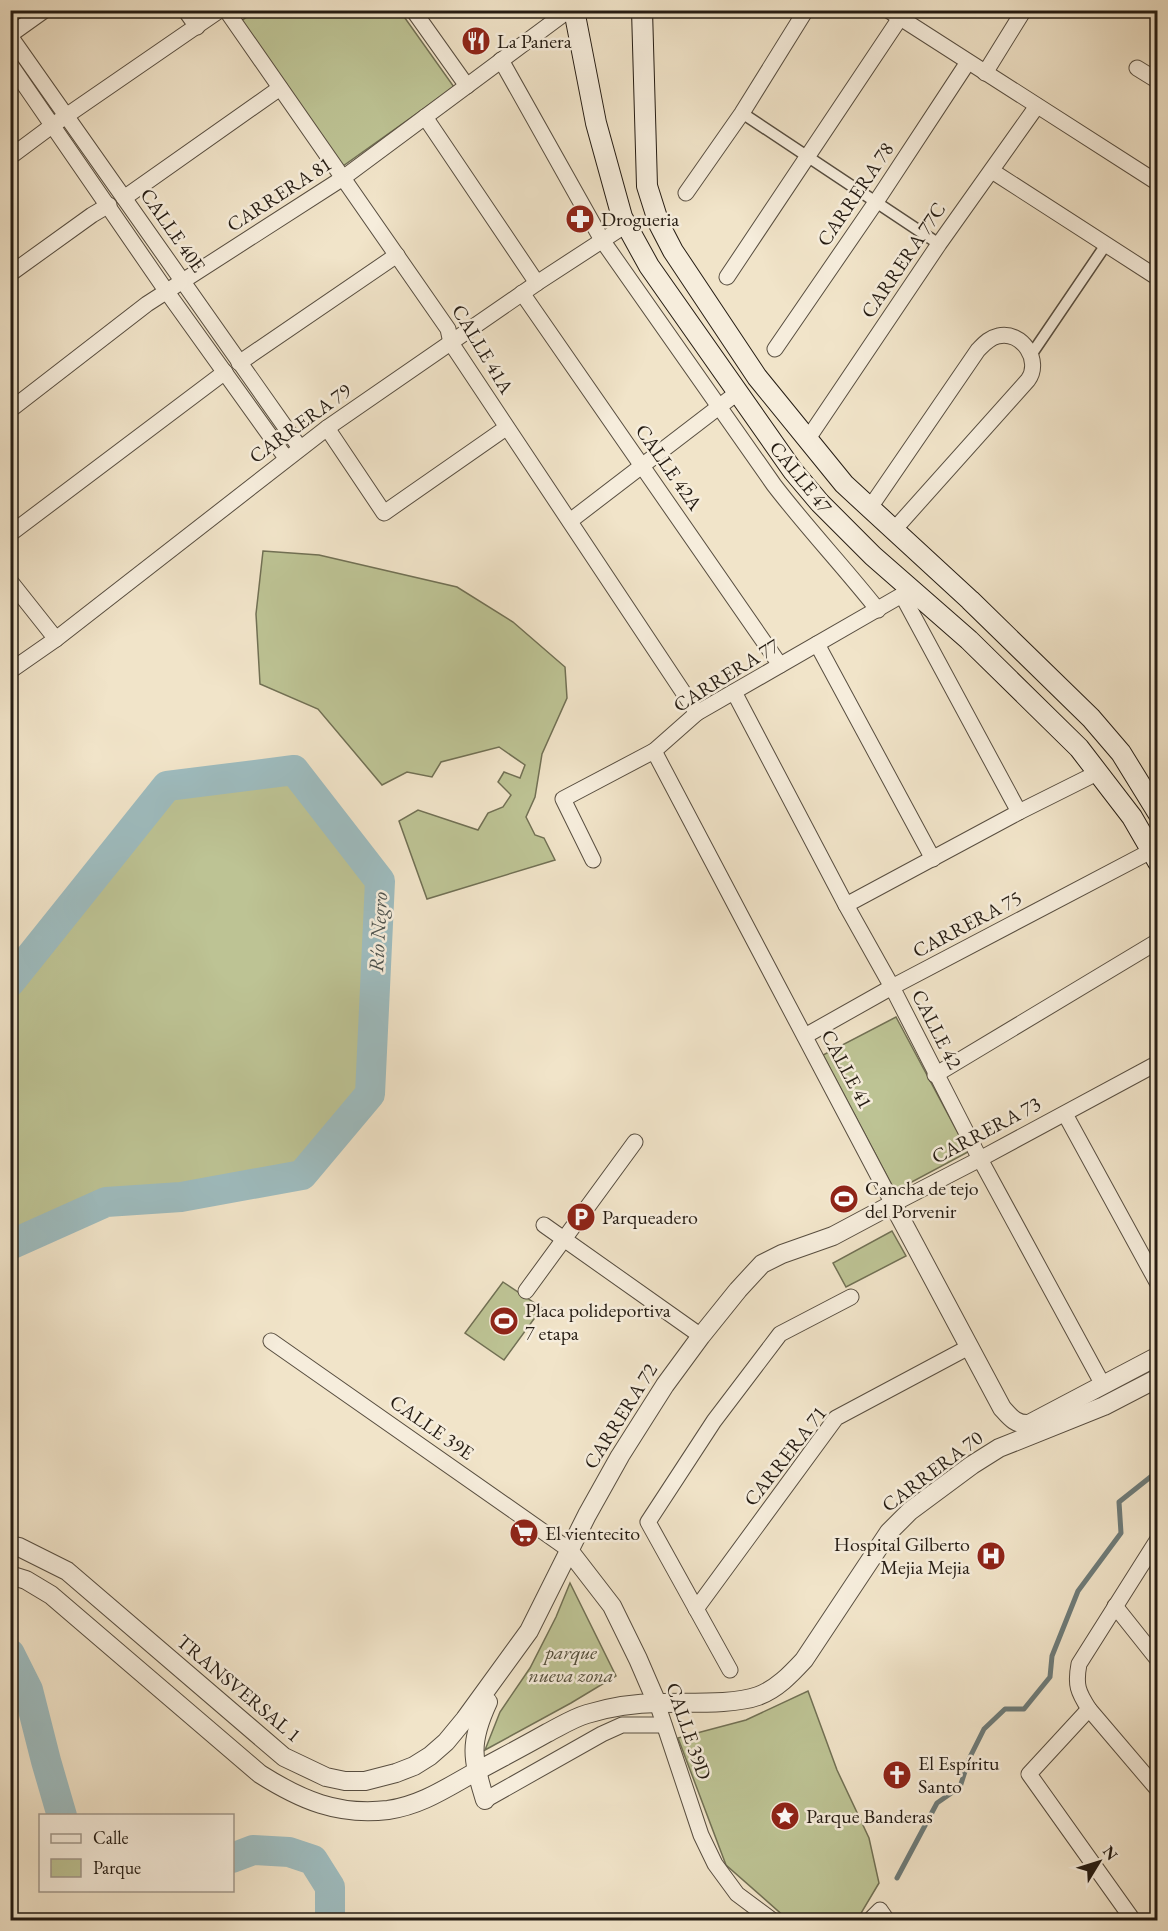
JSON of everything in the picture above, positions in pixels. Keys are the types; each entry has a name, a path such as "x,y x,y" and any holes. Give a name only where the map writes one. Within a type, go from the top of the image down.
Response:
{"main road":[{"name":"CALLE 47","path":"574,10 596,123 622,217 649,266 793,471 820,503 906,591 1010,680 1079,748 1132,817 1154,856"},
{"name":"CALLE 47","path":"642,10 646,172 659,224 673,251 757,377 844,483 869,509 970,600 1091,718 1121,753 1158,813"}],"street":[{"path":"10,35 45,10"},
{"path":"185,10 196,27"},
{"path":"10,157 220,10"},
{"name":"CALLE 41A","path":"226,10 448,329 451,344 697,713"},
{"path":"413,10 466,86"},
{"name":"CARRERA 81","path":"10,410 147,304 343,178 569,10"},
{"path":"686,193 742,113 806,10"},
{"path":"985,73 1024,10"},
{"path":"727,277 808,156 894,14 1158,183"},
{"name":"CALLE 40E","path":"10,35 300,448"},
{"name":"CALLE 47","path":"501,60 602,240 774,485 800,519 842,563 878,610"},
{"name":"CARRERA 78","path":"775,349 968,62"},
{"name":"CALLE 40E","path":"10,64 167,292 286,458"},
{"path":"1137,68 1158,81"},
{"path":"124,198 280,88"},
{"name":"CARRERA 77C","path":"807,440 939,244 1036,106"},
{"path":"742,113 939,244"},
{"path":"425,117 537,283"},
{"path":"992,171 1105,246 1158,278"},
{"path":"10,274 92,215 109,206"},
{"name":"CARRERA 79","path":"10,671 56,639 327,428 522,293 626,225"},
{"path":"1031,354 1105,246"},
{"path":"239,363 397,255"},
{"name":"CALLE 42A","path":"522,293 780,665"},
{"path":"869,509 986,341 1001,335 1020,341 1031,354 1034,372 1021,391 893,531"},
{"path":"10,534 225,372"},
{"path":"570,521 737,393"},
{"path":"327,428 384,513 506,428"},
{"path":"10,582 56,639"},
{"path":"906,591 1019,812"},
{"name":"CARRERA 77","path":"593,860 563,799 654,751 697,713 878,610 906,591"},
{"path":"817,644 933,859"},
{"name":"CALLE 42","path":"734,692 846,905 892,987 980,1160 1103,1385"},
{"name":"CALLE 41","path":"654,751 1002,1408"},
{"path":"846,905 1019,812 1099,772"},
{"name":"CARRERA 75","path":"805,1036 892,987 1154,856"},
{"path":"935,1074 1158,941"},
{"name":"CARRERA 73","path":"801,1249 833,1236 1065,1114 1156,1069"},
{"path":"1065,1114 1158,1284"},
{"path":"526,1291 635,1142"},
{"path":"864,1220 894,1224 908,1233"},
{"path":"544,1225 701,1336"},
{"name":"CARRERA 72","path":"568,1549 620,1456 665,1386 701,1336 762,1264 782,1254 801,1249"},
{"path":"730,1670 648,1522 714,1421 780,1334 851,1297"},
{"name":"CALLE 39E","path":"271,1341 568,1549"},
{"name":"CARRERA 71","path":"696,1610 836,1418 969,1347"},
{"path":"1002,1408 1015,1422 1029,1424 1158,1356"},
{"name":"CARRERA 70","path":"657,1703 747,1699 759,1696 780,1683 804,1660 889,1532 928,1498 999,1448 1104,1406 1158,1378"},
{"path":"999,1448 1002,1408"},
{"path":"1158,1539 1078,1664 1076,1680 1080,1695 1089,1709 1158,1790"},
{"name":"TRANSVERSAL 1","path":"10,1545 19,1547 67,1571 284,1757 326,1778 345,1781 365,1781 396,1773 430,1756 446,1742 529,1631 568,1549"},
{"name":"CALLE 39D","path":"568,1549 612,1606 638,1659 657,1703 701,1835 716,1864 737,1894 772,1920"},
{"path":"10,1575 26,1580 51,1595 260,1774 284,1790 309,1802 343,1810 387,1810 423,1800 585,1714 613,1707 657,1703"},
{"path":"1115,1606 1158,1660"},
{"path":"507,1663 477,1725 474,1759 485,1800 622,1725 664,1725"},
{"path":"1089,1709 1029,1774 1133,1920"}],"green space":[{"path":"256,11 400,11 454,87 343,166 241,21"},
{"path":"263,551 319,555 457,587 513,622 565,667 567,698 542,754 535,797 526,817 535,835 544,838 555,860 427,899 399,821 418,810 478,830 488,813 503,807 511,795 498,782 504,772 520,778 525,765 499,747 441,762 432,777 407,772 382,785 318,709 260,684 256,614"},
{"path":"294,770 380,881 370,1094 302,1175 181,1197 106,1202 11,1245 11,982 167,786"},
{"path":"896,1017 968,1152 895,1191 823,1055"},
{"path":"892,1231 906,1256 846,1287 833,1263"},
{"name":"Placa polideportiva 7 etapa","path":"503,1282 542,1308 504,1360 465,1333"},
{"name":"parque nueva zona","path":"570,1583 616,1676 485,1750 500,1712 530,1668 556,1617"},
{"name":"Parque Banderas","path":"808,1691 837,1770 869,1838 879,1883 860,1915 847,1920 792,1920 786,1918 726,1865 678,1738 746,1720"}],"waterway":[{"name":"Río Negro","path":"10,982 167,786 294,770 380,881 370,1094 302,1175 181,1197 106,1202 10,1245"},
{"path":"897,1878 937,1803 960,1787 969,1759 984,1729 1005,1709 1024,1709 1050,1677 1052,1656 1078,1591 1121,1533 1119,1502 1158,1471"},
{"name":"Río Negro","path":"10,1654 28,1690 61,1814"},
{"name":"Río Negro","path":"234,1857 253,1850 289,1852 313,1860 330,1887 330,1917 328,1920"}],"place":[{"name":"La Panera","path":"476,41"},
{"name":"Drogueria","path":"580,219"},
{"name":"Cancha de tejo del Porvenir","path":"844,1199"},
{"name":"Parqueadero","path":"581,1217"},
{"name":"Placa polideportiva 7 etapa","path":"504,1321"},
{"name":"El vientecito","path":"524,1533"},
{"name":"Hospital Gilberto Mejia Mejia","path":"991,1556"},
{"name":"El Espíritu Santo","path":"897,1775"},
{"name":"Parque Banderas","path":"785,1816"}]}
